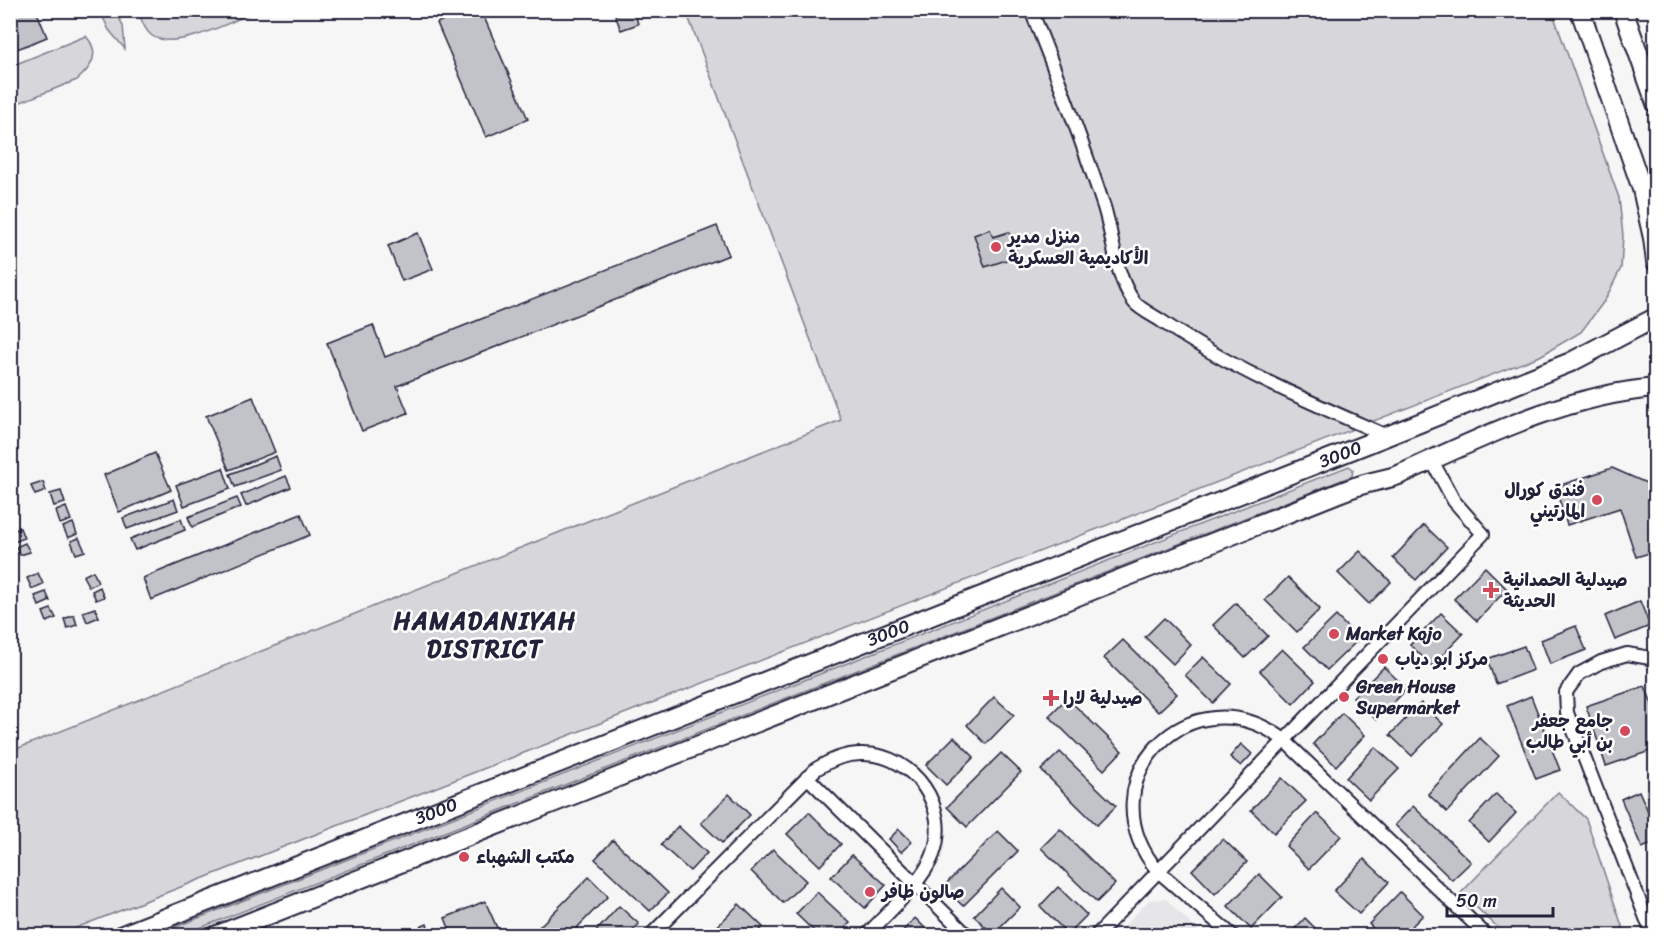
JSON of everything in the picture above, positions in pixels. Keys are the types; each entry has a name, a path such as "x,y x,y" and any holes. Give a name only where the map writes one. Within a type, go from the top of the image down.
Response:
{"street":[{"path":"1031,10 1104,209 1116,262 1135,303 1182,335 1219,356 1305,399 1387,436"},
{"path":"1580,10 1642,189 1656,262"},
{"path":"1623,10 1656,103"},
{"name":"3000","path":"120,936 1571,362 1655,317"},
{"name":"3000","path":"215,936 1359,485 1398,475 1489,433 1615,392 1656,388"},
{"path":"1096,936 1483,534 1454,501 1431,459"},
{"path":"1653,936 1568,713 1566,692 1579,674 1601,662 1627,654 1656,659"},
{"path":"1233,936 1149,861 1137,836 1132,808 1136,781 1157,745 1180,728 1206,718 1248,720 1261,725 1284,740 1487,936"},
{"path":"650,936 816,768 838,757 862,753 891,759 916,776 930,796 938,830 929,865 866,936"},
{"path":"807,777 968,936"}],"shaded area":[{"path":"138,10 257,11 189,38 161,40 151,35"},
{"path":"100,11 116,11 123,26 125,49 109,30"},
{"path":"686,11 1552,11 1619,198 1623,236 1621,268 1605,300 1581,332 1540,356 58,935 11,936 11,751 841,420"},
{"path":"86,36 93,48 93,60 77,80 11,106 11,66"},
{"path":"1349,466 1353,469 1352,476 182,935 155,935"},
{"path":"1558,792 1586,819 1625,935 1506,935 1461,893"},
{"path":"1166,899 1202,935 1116,935 1149,900"}],"building":[{"path":"10,10 36,10 47,37 10,52"},
{"path":"465,10 481,10 528,119 486,137 437,23"},
{"path":"634,10 638,24 621,30 615,15"},
{"path":"717,226 729,255 397,386 408,413 362,431 327,343 373,325 385,357"},
{"name":"منزل مدير الأكاديمية العسكرية","path":"990,229 993,237 1009,232 1018,256 985,267 974,235"},
{"path":"418,233 433,269 402,281 388,246"},
{"path":"253,397 275,452 229,470 206,416"},
{"path":"155,453 171,490 119,512 104,475"},
{"path":"276,456 281,470 235,487 230,474"},
{"path":"223,468 230,489 184,506 176,485"},
{"path":"1612,468 1651,485 1656,498 1656,551 1636,557 1620,508 1567,525 1555,487"},
{"path":"286,476 291,487 246,506 241,495"},
{"path":"43,482 46,491 35,495 31,486"},
{"path":"61,491 65,503 54,506 50,494"},
{"path":"237,498 241,507 192,527 188,517"},
{"path":"174,499 178,510 127,529 123,518"},
{"path":"66,507 71,520 60,524 56,511"},
{"path":"301,514 310,535 151,600 143,578"},
{"path":"181,519 185,530 135,550 130,539"},
{"path":"73,523 77,534 68,538 63,527"},
{"path":"1424,525 1447,547 1416,580 1393,558"},
{"path":"20,528 24,538 14,542 10,532"},
{"path":"79,538 85,551 76,554 71,541"},
{"path":"25,543 30,552 20,555 16,547"},
{"path":"1360,551 1391,582 1369,604 1338,573"},
{"path":"1485,567 1507,589 1477,621 1454,599"},
{"path":"93,571 98,582 89,587 83,576"},
{"path":"38,573 43,584 32,589 27,578"},
{"path":"1288,577 1320,609 1297,632 1265,600"},
{"path":"100,587 104,597 96,600 92,591"},
{"path":"46,592 50,601 39,606 35,596"},
{"path":"1640,601 1650,626 1615,640 1605,616"},
{"path":"1236,603 1268,636 1245,658 1213,625"},
{"path":"95,608 99,617 87,622 83,612"},
{"path":"51,609 56,618 47,622 43,612"},
{"path":"1441,613 1463,634 1432,666 1410,645"},
{"path":"74,615 77,625 67,628 64,619"},
{"path":"1336,616 1359,639 1327,670 1304,647"},
{"path":"1164,618 1191,645 1173,664 1145,637"},
{"path":"1576,626 1586,650 1550,664 1541,640"},
{"path":"1123,640 1177,694 1158,712 1104,658"},
{"path":"1524,646 1533,670 1496,684 1487,659"},
{"path":"1282,649 1315,681 1293,704 1260,671"},
{"path":"1203,657 1231,684 1213,703 1185,675"},
{"path":"1384,667 1407,689 1376,720 1353,697"},
{"name":"جامع جعفر بن أبي طالب","path":"1645,686 1656,714 1656,749 1606,766 1586,706"},
{"path":"1531,696 1560,770 1536,779 1507,706"},
{"path":"994,697 1014,715 986,744 967,725"},
{"path":"1067,698 1122,751 1104,770 1049,716"},
{"path":"1421,703 1443,724 1412,756 1390,735"},
{"path":"1342,713 1365,735 1336,766 1313,744"},
{"path":"954,737 974,757 946,785 926,765"},
{"path":"1480,738 1499,756 1447,812 1428,794"},
{"path":"1241,744 1252,754 1241,766 1230,757"},
{"path":"1375,747 1399,769 1369,800 1346,778"},
{"path":"1060,752 1116,806 1097,825 1041,770"},
{"path":"1001,753 1021,772 967,827 947,807"},
{"path":"1282,778 1306,801 1274,833 1251,810"},
{"path":"1639,791 1656,829 1656,842 1642,848 1621,799"},
{"path":"729,794 750,815 722,843 701,823"},
{"path":"1496,794 1516,813 1489,842 1469,823"},
{"path":"1413,806 1471,862 1452,880 1395,825"},
{"path":"809,812 841,844 820,866 787,834"},
{"path":"1317,813 1341,836 1309,869 1286,846"},
{"path":"678,826 707,853 690,871 661,845"},
{"path":"899,829 912,842 901,852 889,839"},
{"path":"1060,829 1115,884 1097,902 1041,848"},
{"path":"998,831 1018,851 963,906 943,887"},
{"path":"1223,839 1247,862 1215,894 1192,870"},
{"path":"613,840 668,893 650,911 595,859"},
{"path":"773,849 806,881 783,903 751,871"},
{"path":"852,855 886,885 865,908 831,877"},
{"path":"1364,859 1389,882 1359,914 1334,891"},
{"path":"1259,874 1282,897 1251,929 1228,906"},
{"path":"589,877 608,896 569,936 536,936 533,933"},
{"path":"1058,887 1087,915 1068,934 1040,906"},
{"path":"1001,888 1020,907 993,934 974,916"},
{"path":"817,892 850,923 837,936 819,936 796,914"},
{"path":"1400,892 1423,915 1402,936 1381,936 1369,924"},
{"path":"485,901 498,930 485,936 452,936 445,918"},
{"path":"739,904 763,927 754,936 708,936"},
{"path":"619,906 639,924 628,936 592,936"},
{"path":"915,918 933,936 898,936"},
{"path":"1305,918 1323,936 1288,936"},
{"path":"427,924 431,936 399,936"}],"place":[{"name":"منزل مدير الأكاديمية العسكرية","path":"996,247"},
{"name":"فندق كورال المارتيني","path":"1597,500"},
{"name":"صيدلية الحمدانية الحديثة","path":"1491,590"},
{"name":"Market Kojo","path":"1334,634"},
{"name":"مركز ابو دياب","path":"1383,659"},
{"name":"Green House Supermarket","path":"1344,697"},
{"name":"صيدلية لارا","path":"1051,698"},
{"name":"جامع جعفر بن أبي طالب","path":"1625,731"},
{"name":"مكتب الشهباء","path":"464,857"},
{"name":"صالون ظافر","path":"870,892"}],"district":[{"name":"HAMADANIYAH DISTRICT","path":"485,635"}]}
